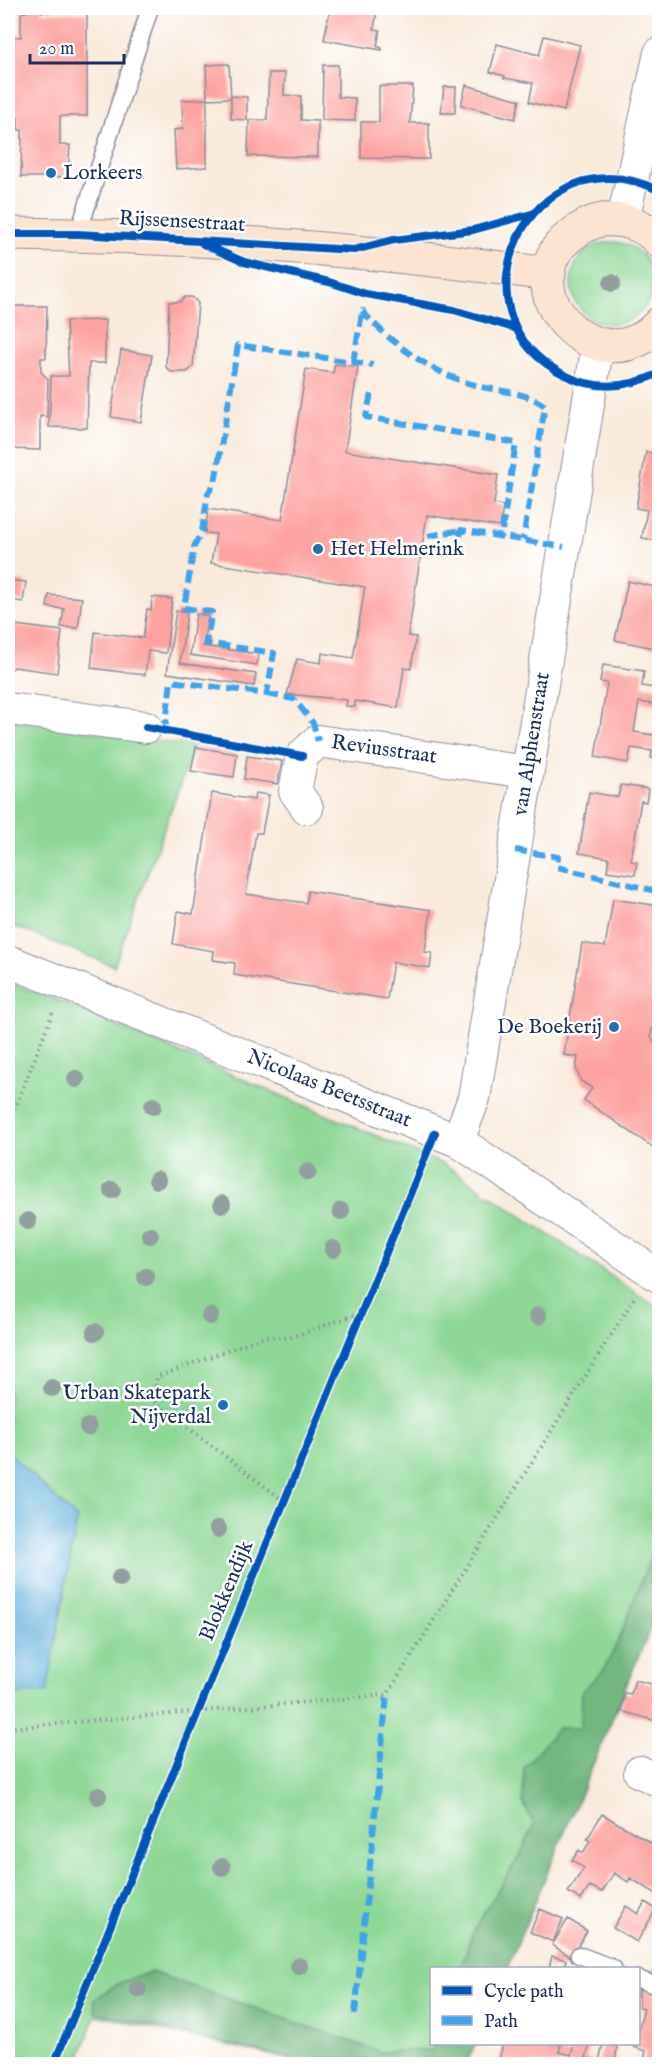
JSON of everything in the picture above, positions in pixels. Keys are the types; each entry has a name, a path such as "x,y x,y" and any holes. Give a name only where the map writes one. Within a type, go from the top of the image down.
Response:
{"main road":[{"path":"660,243 640,226 623,220 599,221 581,227 558,249 549,274 550,299 557,314 575,333 598,344 619,345 636,340 660,323"},
{"name":"Rijssensestraat","path":"8,234 78,234 354,250 549,274"}],"street":[{"path":"623,220 660,53"},
{"name":"van Alphenstraat","path":"458,1142 474,1098 598,344"},
{"path":"8,709 146,728"},
{"name":"Reviusstraat","path":"306,807 296,792 302,756 318,741 526,772"},
{"name":"Nicolaas Beetsstraat","path":"8,961 458,1142 655,1274"}],"lane":[{"name":"Rijssensestraat","path":"78,234 150,8"},
{"path":"579,1955 610,1967"},
{"path":"640,1979 660,1987"}],"path":[{"path":"8,1126 54,1011"},
{"path":"8,1728 387,1695 655,1274"},
{"path":"356,1324 365,1302"},
{"path":"284,1501 153,1401 157,1377 265,1336 289,1338 360,1313"},
{"path":"280,1511 289,1490"},
{"path":"192,1723 201,1701"}],"green space":[{"path":"612,242 628,245 641,254 650,267 653,283 650,299 641,312 628,321 612,324 596,321 583,312 574,299 571,283 574,267 583,254 596,245"},
{"path":"8,720 194,746 114,966 8,924"},
{"path":"8,982 445,1165 660,1309 659,1607 507,1967 430,1967 430,2045 475,2045 466,2064 308,2064 96,2015 77,2064 8,2064"},
{"path":"659,1534 659,1608 507,1967 461,1967 473,1931 520,1855 534,1825 523,1802 524,1768 558,1728 581,1728 582,1691 603,1671 618,1642"},
{"path":"151,1972 381,2052 431,2050 437,2045 475,2045 466,2064 311,2064 95,2012 94,2000 117,1984"}],"water":[{"path":"8,1452 77,1519 47,1692 8,1695"}],"building":[{"path":"26,8 41,8 41,12 87,13 87,116 60,116 60,145 70,145 68,177 21,177 22,130 18,130 18,118 8,118 8,36 21,37 21,13 26,12"},
{"path":"330,8 372,8 371,11 377,12 374,29 380,30 377,46 382,50 324,40"},
{"path":"544,36 580,45 564,111 529,102 533,83 504,78 505,76 490,72 497,44 539,55"},
{"path":"229,64 231,98 207,99 206,65"},
{"path":"323,65 338,65 338,97 355,98 355,121 322,120"},
{"path":"269,73 285,73 284,95 301,96 301,120 318,121 318,157 248,156 249,120 267,120"},
{"path":"466,85 520,100 515,119 461,105"},
{"path":"379,86 413,86 410,123 429,123 429,159 361,158 361,122 379,122"},
{"path":"444,87 456,87 455,113 441,113"},
{"path":"231,96 247,97 247,120 231,119"},
{"path":"207,99 207,167 176,169 174,130 183,129 182,100"},
{"path":"185,297 192,297 198,303 193,367 187,372 171,372 166,367 169,302 180,302"},
{"path":"8,306 47,306 46,358 41,358 41,372 48,379 47,417 40,416 40,450 8,449"},
{"path":"105,320 105,363 89,363 87,428 49,427 51,376 69,376 66,321"},
{"path":"121,350 152,355 141,422 111,417"},
{"name":"Het Helmerink","path":"335,364 358,367 345,451 498,475 494,504 503,506 500,527 427,515 408,636 416,637 411,669 404,668 398,708 355,701 355,707 346,706 347,700 287,694 297,659 321,663 322,653 353,658 365,587 211,563 216,534 205,533 208,509 282,520 306,369 333,373"},
{"path":"646,452 660,454 660,541 642,538 647,510 636,508"},
{"path":"8,580 26,582 23,602 8,600"},
{"path":"628,581 660,588 660,643 655,642 654,648 615,640"},
{"path":"49,595 82,598 78,628 61,627 64,609 47,607"},
{"path":"152,597 172,599 166,653 148,651 145,675 91,668 95,632 143,638 147,609 151,610"},
{"path":"176,611 187,613 180,663 256,674 254,686 167,673"},
{"path":"196,614 208,616 203,646 259,654 257,665 190,655"},
{"path":"8,624 62,631 57,673 14,667 8,673"},
{"path":"603,665 644,671 642,686 660,689 660,705 639,702 634,732 660,736 660,760 651,758 652,751 631,748 628,763 595,757 607,683 600,682"},
{"path":"196,747 237,754 234,777 191,771"},
{"path":"247,756 282,761 278,784 244,779"},
{"path":"621,785 648,789 646,802 641,801 631,861 637,862 635,875 607,871 609,858 579,853 589,792 618,797"},
{"path":"212,793 254,800 255,793 269,795 262,833 256,833 246,894 306,903 308,891 431,910 425,952 432,953 430,968 393,962 387,999 234,975 235,963 213,960 214,951 173,944 178,911 193,914"},
{"name":"De Boekerij","path":"613,899 660,906 660,1025 659,1029 652,1028 651,1036 660,1053 660,1152 584,1100 592,1088 581,1081 576,1069 578,1057 564,1055 582,943 605,947"},
{"path":"635,1680 660,1686 660,1722 621,1711 625,1693 631,1694"},
{"path":"602,1814 660,1848 660,1896 630,1878 628,1882 614,1873 602,1892 590,1886 581,1900 568,1892 584,1868 572,1860 579,1850 583,1853 590,1841 587,1839"},
{"path":"645,1902 656,1909 637,1942 613,1928 626,1906 638,1914"},
{"path":"540,1909 563,1919 553,1942 530,1932"},
{"path":"568,1919 587,1931 571,1957 552,1945"},
{"path":"552,1956 566,1960 564,1967 549,1967"},
{"path":"660,1956 660,1980 651,1977"},
{"path":"640,1985 660,1994 660,2064 643,2064 646,2051 633,2047 640,2045 640,2024 644,2008 640,2007"},
{"path":"503,2045 561,2045 559,2052 571,2055 574,2045 590,2045 586,2058 599,2062 603,2045 617,2047 615,2064 498,2064"}],"marked path":[{"path":"353,362 363,308"},
{"path":"362,311 399,346 443,373 475,385 529,397 545,406 523,540"},
{"path":"165,731 171,681 267,694 274,653 206,643 212,612 184,608 194,547 202,531 208,493 215,483 238,345 373,365"},
{"path":"371,394 366,417 516,443 501,537"},
{"path":"428,536 461,530"},
{"path":"460,536 461,530 564,547"},
{"path":"267,694 294,699 313,723 318,741"},
{"path":"515,850 558,857 557,867 660,892"},
{"path":"355,2014 387,1695"}],"cycle path":[{"path":"660,191 614,178 573,185 541,206 518,237 507,274 510,313 530,348 567,376 590,384 614,385 649,378 660,373"},
{"path":"8,234 78,234 354,250 394,240 473,230 531,214"},
{"path":"203,244 244,262 329,282 366,294 454,310 517,329"},
{"path":"146,727 302,756"},
{"name":"Blokkendijk","path":"54,2064 435,1133"}],"place":[{"name":"Lorkeers","path":"51,173"},
{"name":"Het Helmerink","path":"318,549"},
{"name":"De Boekerij","path":"614,1027"},
{"name":"Urban Skatepark Nijverdal","path":"223,1405"}]}
